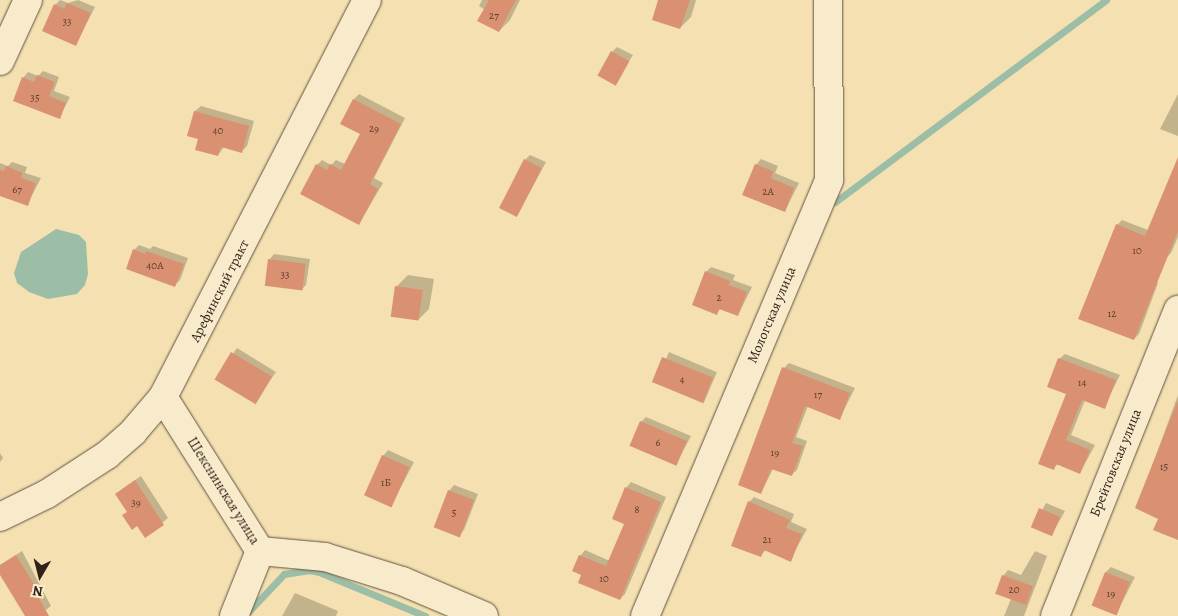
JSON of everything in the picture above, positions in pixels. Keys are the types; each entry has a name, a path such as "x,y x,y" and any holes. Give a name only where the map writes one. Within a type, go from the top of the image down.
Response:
{"street":[{"path":"0,61 28,0"},
{"name":"Арефинский тракт","path":"0,517 48,494 107,455 133,432 163,397 367,0"},
{"name":"Мологская улица","path":"645,616 829,180 831,162 828,0"},
{"name":"Брейтовская улица","path":"1055,616 1178,310"},
{"name":"Шекснинская улица","path":"163,397 260,551 234,616"},
{"path":"260,551 325,558 402,581 484,616"}],"shaded area":[{"path":"56,229 79,235 86,242 88,274 85,285 77,294 48,299 29,292 17,283 14,273 21,252"}],"building":[{"path":"489,0 516,0 499,32 477,21"},
{"path":"658,0 690,0 680,29 652,20"},
{"path":"67,3 91,13 76,46 42,31 54,4 64,9"},
{"path":"611,51 629,61 616,86 597,75"},
{"path":"37,75 55,82 49,96 66,103 60,119 13,101 22,77 34,82"},
{"path":"353,99 401,124 370,184 378,189 359,225 300,194 316,164 327,170 330,164 341,170 360,134 340,124"},
{"path":"194,111 249,126 242,153 221,147 218,156 195,150 198,139 187,136"},
{"path":"1178,157 1178,231 1134,340 1078,319 1116,224 1145,236"},
{"path":"524,159 542,168 517,217 499,208"},
{"path":"755,164 773,171 771,178 794,188 785,212 742,195"},
{"path":"6,166 23,173 21,178 36,183 28,206 0,196 0,170 4,171"},
{"path":"133,249 145,254 146,251 184,264 175,287 126,269"},
{"path":"268,259 306,264 302,290 265,286"},
{"path":"705,271 730,281 729,285 747,292 738,316 719,309 717,315 692,305"},
{"path":"395,286 423,290 418,321 391,317"},
{"path":"231,352 272,377 256,404 215,379"},
{"path":"662,357 713,378 703,403 652,382"},
{"path":"1058,358 1116,380 1105,409 1082,400 1066,440 1090,450 1080,474 1056,464 1054,470 1038,464 1066,394 1047,387"},
{"path":"782,367 850,393 840,420 805,406 792,443 803,446 792,476 771,469 761,494 738,485"},
{"path":"1178,400 1178,540 1153,530 1158,519 1135,508"},
{"path":"640,421 687,441 676,466 629,446"},
{"path":"382,455 409,467 392,507 364,495"},
{"path":"135,480 164,525 145,538 137,526 132,530 122,515 127,512 115,494"},
{"path":"625,487 661,502 620,600 578,583 581,575 572,571 579,555 606,566 624,524 612,519"},
{"path":"448,490 474,500 460,537 434,527"},
{"path":"748,501 790,520 786,528 802,534 791,562 764,550 761,557 731,546"},
{"path":"1039,508 1060,517 1052,536 1031,527"},
{"path":"16,555 40,594 37,595 49,616 25,616 0,575 0,565"},
{"path":"1105,572 1130,582 1117,615 1092,605"},
{"path":"1002,575 1033,586 1026,605 995,594"}],"waterway":[{"path":"835,202 1106,0"},
{"path":"249,611 284,574 308,570 319,572 425,616"}]}
